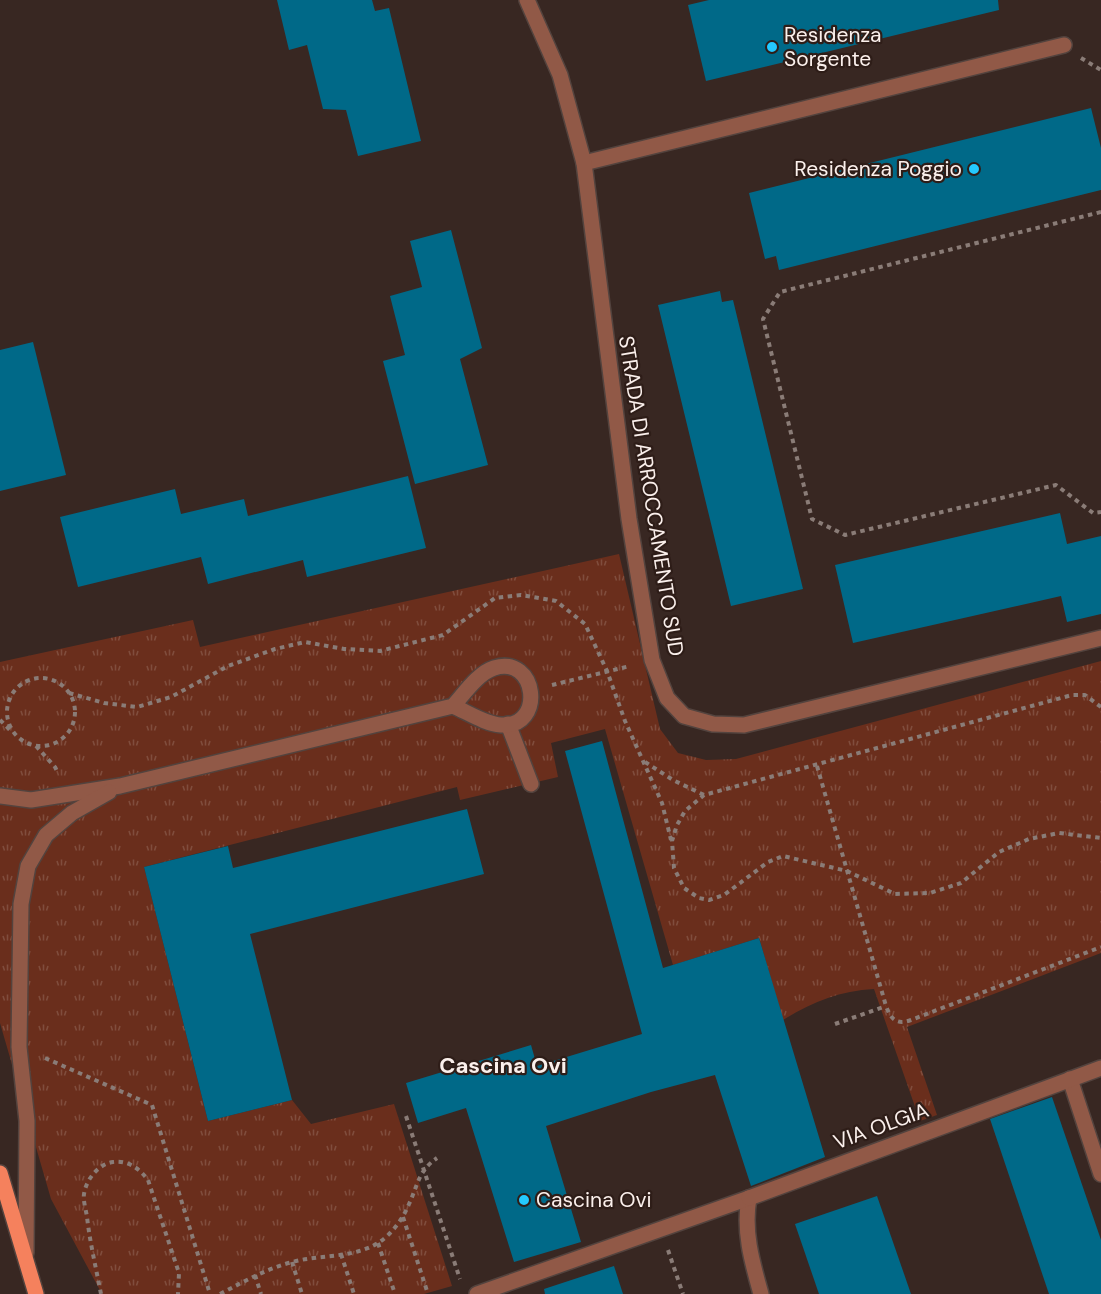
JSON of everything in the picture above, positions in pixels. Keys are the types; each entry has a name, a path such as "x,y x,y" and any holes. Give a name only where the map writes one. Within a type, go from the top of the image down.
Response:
{"main road":[{"path":"0,1173 36,1294"}],"street":[{"name":"STRADA DI ARROCCAMENTO SUD","path":"527,0 560,75 584,163 629,519 652,660 667,698 684,716 713,724 744,725 1101,638"},
{"path":"584,163 1064,45"},
{"path":"0,796 31,800 120,786 453,705 484,674 497,667 509,667 518,671 526,679 531,691 531,704 528,710 522,718 508,724 500,725 489,722 453,705"},
{"path":"508,724 531,784"},
{"path":"26,1262 27,1121 19,1047 21,904 28,866 46,834 72,813 120,786"},
{"name":"VIA OLGIA","path":"477,1294 748,1198 1101,1068"},
{"path":"1070,1079 1101,1174"},
{"path":"748,1198 746,1211 748,1245 761,1294"}],"path":[{"path":"1101,212 780,292 763,319 812,519 845,535 1056,484 1093,513 1101,512"},
{"path":"69,693 104,703 137,707 171,698 228,666 275,649 305,642 344,649 380,651 443,635 495,598 521,595 556,602 585,624 662,803 672,841 674,868 684,888 699,898 717,898 768,862 783,856 847,871 895,894 930,893 961,883 999,852 1029,838 1059,833 1101,838"},
{"path":"531,691 652,660"},
{"path":"0,720 15,735 24,742 36,746 60,741 74,721 75,710 69,693 61,684 50,679 34,678 23,682 14,690 8,701 6,713 15,735"},
{"path":"672,841 685,811 704,795 1072,696 1085,695 1101,707"},
{"path":"645,762 673,780 704,795"},
{"path":"816,766 886,1006 890,1017 895,1021 903,1023 1101,947"},
{"path":"835,1024 886,1006"},
{"path":"19,1047 152,1105 210,1294"},
{"path":"406,1116 461,1283"},
{"path":"220,1294 255,1275 292,1262 360,1251 378,1243 396,1228 424,1170 437,1158"},
{"path":"101,1294 89,1236 84,1194 89,1179 100,1167 112,1162 123,1162 142,1172 148,1180 179,1273 177,1294"},
{"path":"403,1216 428,1294"},
{"path":"661,1229 683,1294"},
{"path":"378,1243 395,1294"},
{"path":"341,1254 354,1294"},
{"path":"292,1262 302,1294"},
{"path":"255,1275 261,1294"}],"green space":[{"path":"619,554 660,729 678,753 706,760 736,759 1101,661 1101,953 907,1027 937,1115 920,1121 874,989 849,992 826,999 783,1020 759,938 673,965 605,729 551,743 558,777 460,800 457,787 144,867 208,1121 292,1100 311,1124 394,1104 452,1286 424,1294 102,1294 51,1199 0,1023 0,662 193,620 200,647"}],"building":[{"path":"277,0 372,0 375,11 389,8 421,141 358,156 346,110 323,109 307,45 289,50"},
{"name":"Residenza Sorgente","path":"709,0 998,0 999,10 706,81 688,5"},
{"name":"Residenza Poggio","path":"1091,108 1101,148 1101,190 779,270 776,256 765,259 749,193"},
{"path":"451,230 482,348 460,359 488,465 415,484 383,361 405,355 390,296 422,287 410,241"},
{"path":"720,291 722,302 733,300 803,589 731,606 658,305"},
{"path":"33,342 66,475 0,491 0,350"},
{"path":"408,476 426,548 307,577 303,560 208,584 201,557 78,587 60,517 175,489 181,514 244,499 248,516"},
{"path":"1060,513 1067,544 1101,536 1101,614 1067,622 1061,596 853,643 835,565"},
{"path":"602,741 663,968 759,938 825,1157 751,1186 715,1075 651,1092 546,1126 581,1242 514,1262 466,1108 418,1123 406,1083 531,1045 537,1066 642,1034 565,751"},
{"path":"467,809 484,874 250,934 292,1100 208,1121 144,867 228,846 233,868"},
{"path":"1052,1097 1101,1240 1101,1294 1049,1294 990,1119"},
{"path":"877,1196 911,1294 819,1294 795,1224"},
{"path":"614,1266 623,1294 545,1294 544,1289"}],"place":[{"name":"Residenza Sorgente","path":"772,47"},
{"name":"Residenza Poggio","path":"974,169"},
{"name":"Cascina Ovi","path":"524,1200"}],"district":[{"name":"Cascina Ovi","path":"503,1065"}]}
